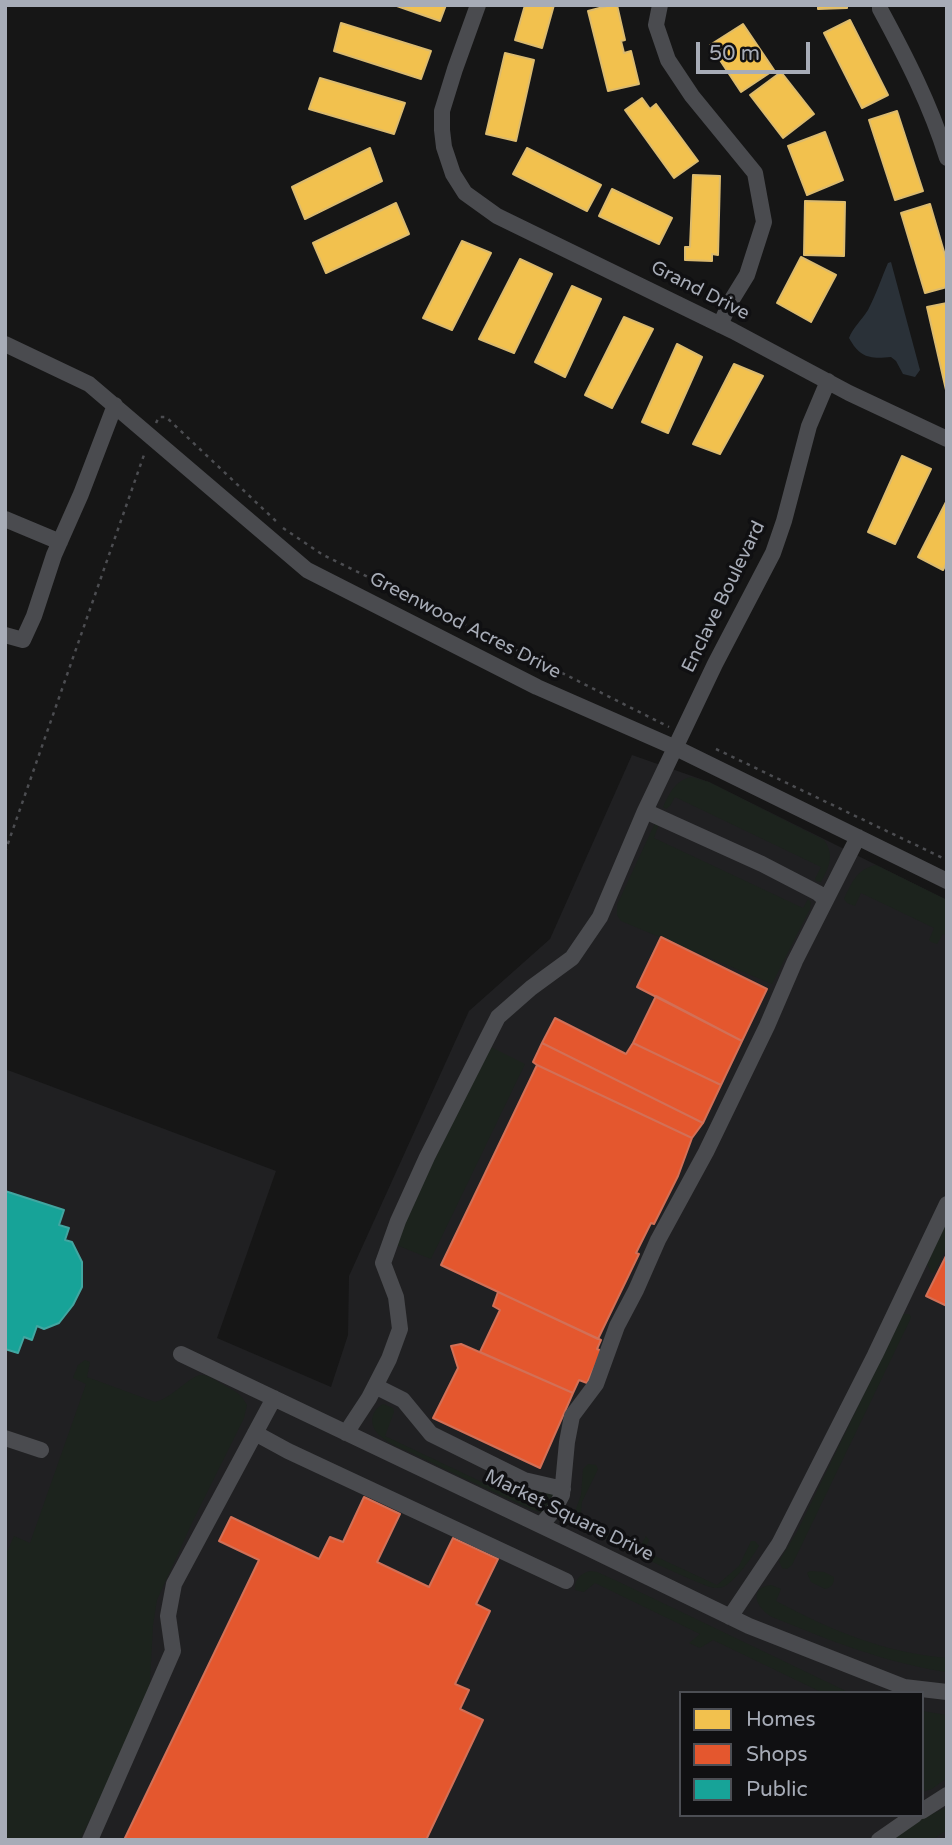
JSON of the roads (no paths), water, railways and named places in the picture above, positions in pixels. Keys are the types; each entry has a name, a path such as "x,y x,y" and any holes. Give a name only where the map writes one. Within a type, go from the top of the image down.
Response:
{"street":[{"name":"Grand Drive","path":"478,5 442,111 444,147 449,165 466,193 497,216 947,439"},
{"path":"660,5 656,25 668,60 692,96 755,173 762,210 764,222 747,275 720,325"},
{"path":"880,5 938,129 947,158"},
{"name":"Greenwood Acres Drive","path":"5,344 89,384 307,570 537,687 676,748 947,881"},
{"name":"Enclave Boulevard","path":"346,1433 375,1386 400,1329 396,1297 383,1263 398,1221 427,1157 498,1017 531,988 572,958 600,917 645,811 715,664 773,553 809,426 828,382"},
{"path":"5,635 23,640 34,617 60,542 115,405"},
{"path":"5,519 60,542"},
{"path":"645,811 762,864 818,893 826,900"},
{"path":"541,1525 562,1495 572,1416 596,1384 617,1326 658,1240 706,1152 795,961 858,837"},
{"path":"730,1617 776,1550 947,1204"},
{"name":"Market Square Drive","path":"181,1354 749,1626 904,1686 947,1692"},
{"path":"375,1386 403,1400 431,1434 524,1480 563,1489"},
{"path":"90,1840 173,1651 168,1616 174,1584 274,1398"},
{"path":"256,1433 288,1451 566,1581"},
{"path":"5,1438 41,1450"},
{"path":"924,1810 947,1795"},
{"path":"879,1840 912,1817"}]}
